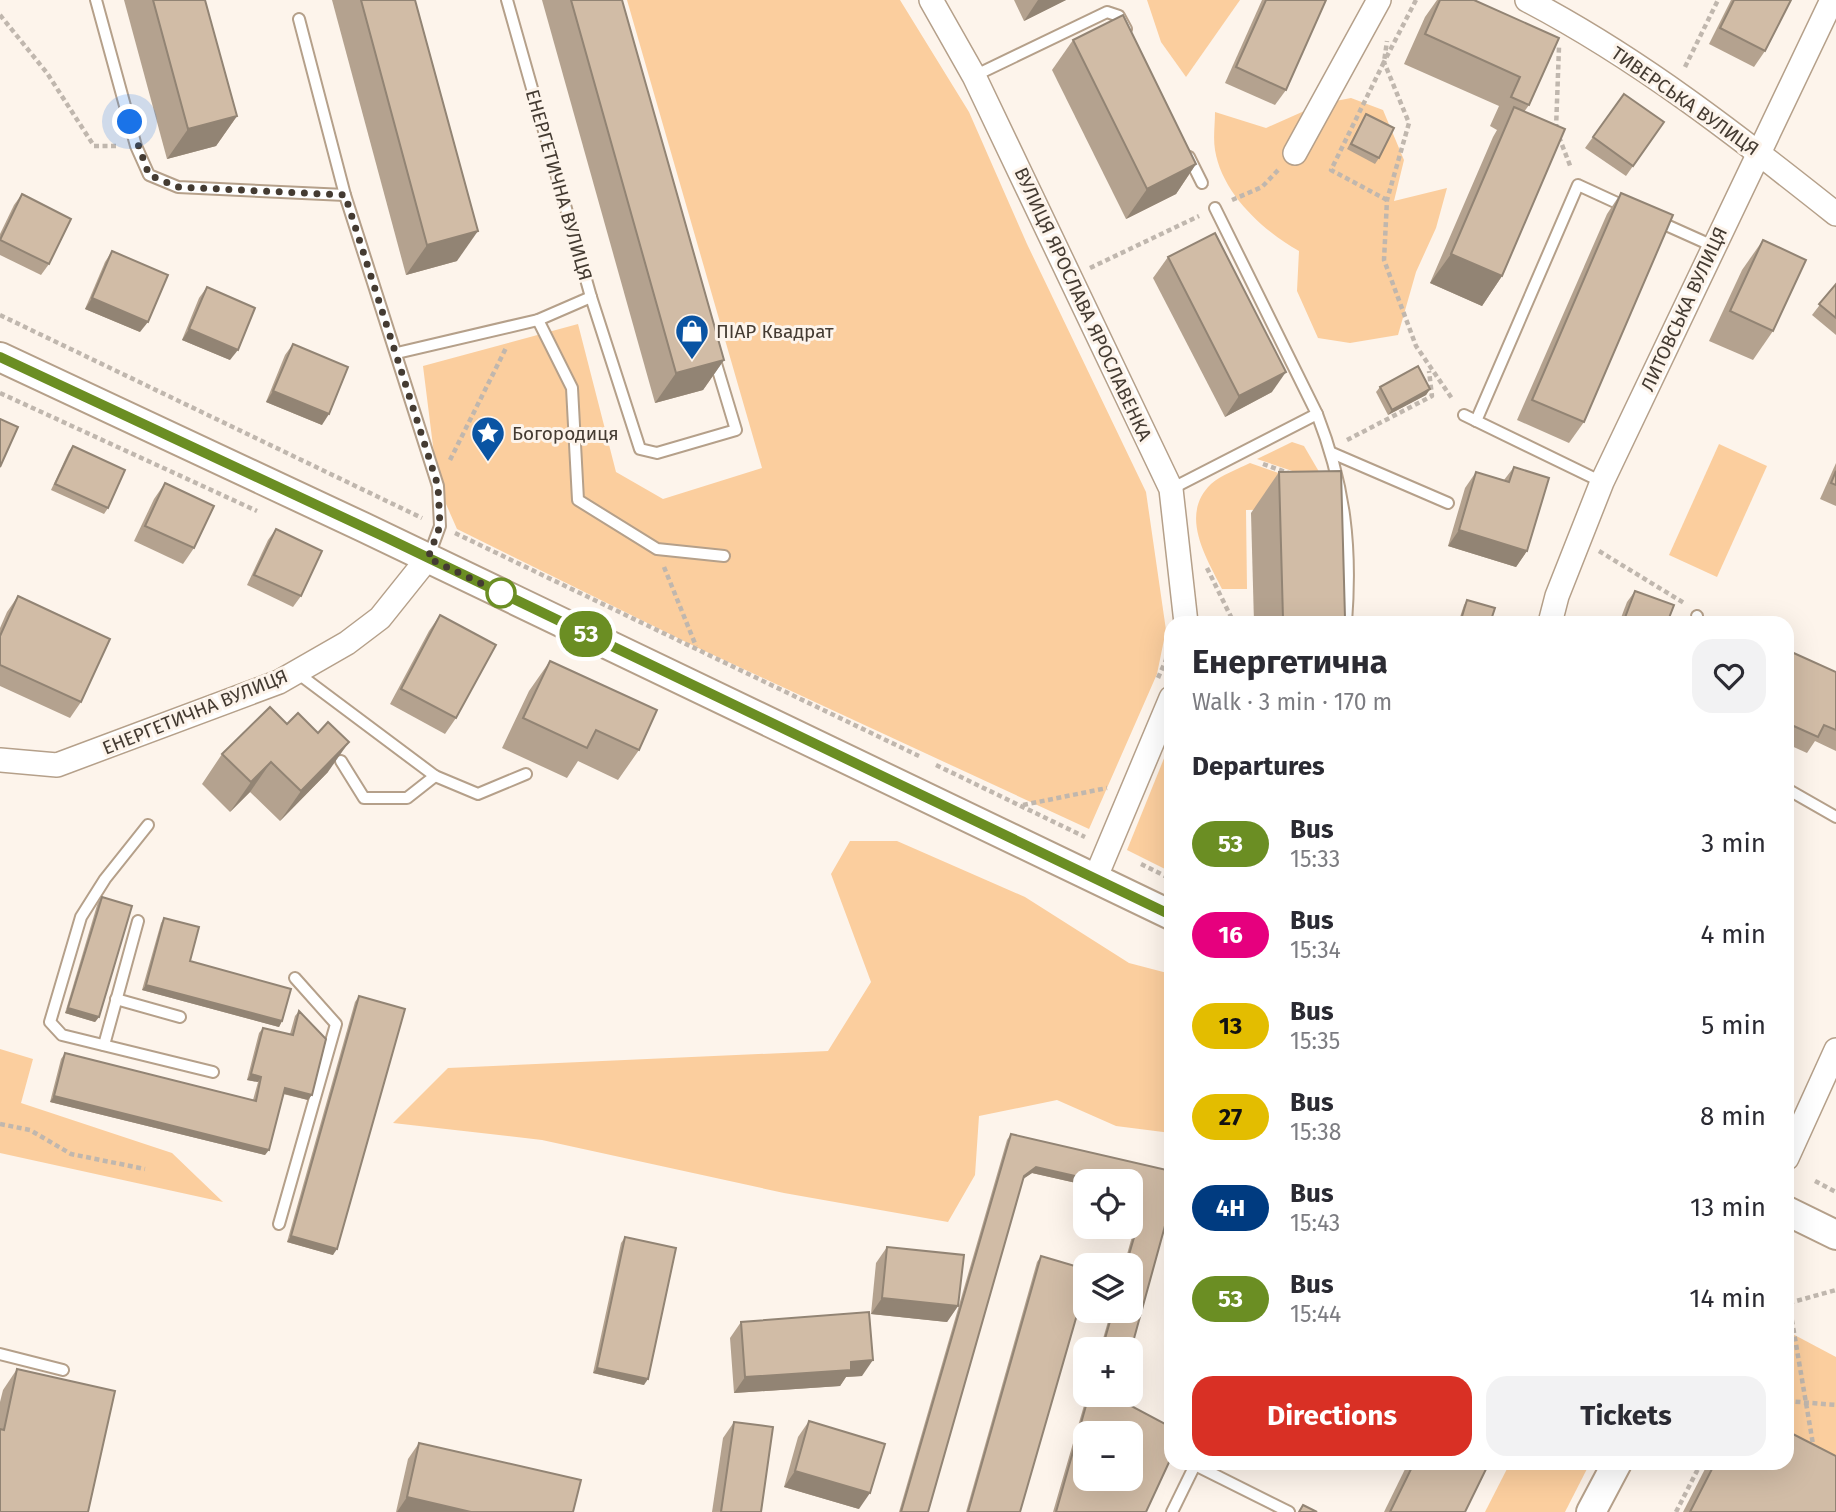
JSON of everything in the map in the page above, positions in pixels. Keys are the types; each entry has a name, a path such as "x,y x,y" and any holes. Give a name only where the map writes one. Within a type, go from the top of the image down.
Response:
{"street":[{"name":"ВУЛИЦЯ ЯРОСЛАВА ЯРОСЛАВЕНКА","path":"931,0 974,76 1171,489 1177,616"},
{"path":"1301,155 1379,0"},
{"name":"ТИВЕРСЬКА ВУЛИЦЯ","path":"1527,0 1605,44 1758,152 1836,214"},
{"name":"ЛИТОВСЬКА ВУЛИЦЯ","path":"1552,616 1557,596 1602,482 1832,0"},
{"path":"0,357 428,558 1164,912"},
{"name":"ЕНЕРГЕТИЧНА ВУЛИЦЯ","path":"0,760 57,765 227,702 296,672 347,643 380,618 428,558"},
{"path":"1095,879 1163,692"},
{"path":"1794,1143 1836,1050"},
{"path":"1794,1214 1836,1235"},
{"path":"1591,1512 1613,1470"}],"lane":[{"path":"96,0 136,146 149,175 178,187 345,195"},
{"name":"ЕНЕРГЕТИЧНА ВУЛИЦЯ","path":"397,353 538,320 591,297 507,0"},
{"path":"1101,0 1107,12"},
{"path":"974,76 1107,12 1119,16 1131,40"},
{"name":"ЕНЕРГЕТИЧНА ВУЛИЦЯ","path":"299,19 345,195 438,486 440,526 428,558"},
{"path":"1184,147 1202,183"},
{"path":"1476,421 1578,185 1713,246"},
{"path":"1215,208 1317,414 1332,453 1341,484 1349,539 1346,616"},
{"path":"591,297 640,449 657,453 736,430 713,350"},
{"path":"538,320 572,388 578,500 657,549 724,556"},
{"path":"1171,489 1317,414"},
{"path":"1464,415 1602,482"},
{"path":"1332,453 1448,503"},
{"path":"296,672 435,776 478,794 526,774"},
{"path":"341,761 364,798 407,798 435,776"},
{"path":"1794,793 1836,817"},
{"path":"148,825 105,879 81,917 50,1022 62,1035 213,1072"},
{"path":"104,1045 138,921"},
{"path":"279,1224 336,1024 295,978"},
{"path":"116,999 180,1017"},
{"path":"0,1354 63,1370"},
{"path":"1171,1512 1193,1470"},
{"path":"1208,1470 1289,1512"}],"path":[{"path":"1387,200 1331,170 1416,0"},
{"path":"1684,69 1718,0"},
{"path":"0,15 47,73 94,146"},
{"path":"1561,18 1554,124 1578,185"},
{"path":"1384,62 1409,123 1387,200 1384,260 1416,346 1429,369 1464,415"},
{"path":"1096,265 1262,187"},
{"path":"0,315 919,756"},
{"path":"438,486 518,323"},
{"path":"1353,437 1432,396 1429,369"},
{"path":"0,393 262,514"},
{"path":"1260,463 1295,475"},
{"path":"1580,539 1691,607 1696,616"},
{"path":"657,549 696,647"},
{"path":"1205,565 1230,616"},
{"path":"936,765 1089,839 1094,829"},
{"path":"1021,806 1111,788 1107,798"},
{"path":"1141,864 1164,876"},
{"path":"0,1124 30,1130 71,1154 145,1169"},
{"path":"1815,1181 1836,1192"},
{"path":"1794,1301 1836,1290"},
{"path":"1794,1336 1815,1452"},
{"path":"1794,1401 1836,1405"},
{"path":"1676,1512 1697,1470"}],"shaded area":[{"path":"627,0 900,0 969,112 1027,244 1146,492 1164,616 1164,640 1157,674 1089,829 696,647 457,529 438,486 423,366 578,324 616,472 663,499 762,468"},
{"path":"1147,0 1240,0 1186,77 1161,42"},
{"path":"1351,98 1383,110 1404,160 1394,201 1447,188 1436,228 1416,272 1398,335 1350,343 1318,338 1297,291 1299,251 1258,221 1235,195 1219,166 1214,136 1215,112 1266,128 1320,104"},
{"path":"1292,442 1304,446 1325,482 1257,459"},
{"path":"1719,444 1767,466 1717,577 1669,555"},
{"path":"1250,463 1327,490 1315,509 1246,510 1247,589 1222,589 1198,536 1197,509 1211,484"},
{"path":"1164,758 1164,868 1127,850"},
{"path":"850,841 897,841 1025,897 1129,963 1164,972 1164,1132 1116,1126 1057,1100 979,1116 975,1175 948,1222 784,1193 542,1140 393,1123 448,1068 828,1051 871,982 831,874"},
{"path":"0,1049 33,1059 21,1103 172,1153 223,1202 0,1153"},
{"path":"1794,1335 1836,1357 1836,1511 1794,1470"},
{"path":"1506,1470 1586,1470 1565,1512 1485,1512"}],"building":[{"path":"153,0 205,0 237,116 188,129"},
{"path":"361,0 415,0 478,231 427,245"},
{"path":"571,0 622,0 724,360 676,373"},
{"path":"1266,0 1326,0 1286,90 1236,67"},
{"path":"1440,0 1474,0 1559,38 1529,105 1511,97 1520,77 1425,34"},
{"path":"1734,0 1791,0 1765,51 1720,28"},
{"path":"1123,15 1196,164 1147,189 1073,40"},
{"path":"1624,94 1664,122 1633,166 1593,137"},
{"path":"1514,107 1565,129 1502,276 1451,254"},
{"path":"1366,114 1394,128 1379,158 1351,144"},
{"path":"1621,193 1673,215 1584,422 1532,400"},
{"path":"22,194 71,219 49,264 0,240"},
{"path":"1215,233 1286,372 1239,396 1168,257"},
{"path":"1763,240 1806,260 1773,331 1730,311"},
{"path":"112,251 168,275 148,322 92,298"},
{"path":"1836,284 1836,318 1819,304"},
{"path":"207,287 255,308 238,350 189,329"},
{"path":"293,344 348,367 329,414 273,391"},
{"path":"1418,366 1430,389 1392,410 1380,387"},
{"path":"0,419 18,427 0,467"},
{"path":"73,446 125,470 108,508 55,484"},
{"path":"1514,467 1549,478 1527,551 1459,530 1476,472 1509,482"},
{"path":"1341,471 1345,616 1283,616 1279,472"},
{"path":"1836,471 1836,485 1831,483"},
{"path":"165,483 214,506 194,548 145,526"},
{"path":"276,529 322,551 301,596 254,575"},
{"path":"1635,591 1674,605 1670,616 1626,616"},
{"path":"18,596 110,639 81,702 0,665 0,636"},
{"path":"1467,600 1495,608 1492,616 1462,616"},
{"path":"440,615 496,645 456,718 401,689"},
{"path":"1794,653 1836,672 1836,730 1824,725 1818,737 1794,726"},
{"path":"550,661 657,710 639,750 596,730 587,748 523,718"},
{"path":"270,707 287,724 298,713 318,733 328,722 349,742 301,791 271,762 251,782 222,754"},
{"path":"102,897 132,906 99,1017 68,1008"},
{"path":"164,918 199,927 190,961 291,989 282,1021 146,985"},
{"path":"359,996 405,1009 337,1249 291,1236"},
{"path":"299,1011 326,1039 312,1095 285,1088 269,1150 54,1096 65,1053 256,1101 261,1077 251,1074 263,1028 293,1035"},
{"path":"1011,1134 1164,1169 1164,1229 1143,1306 1143,1253 1129,1253 1134,1239 1143,1239 1143,1169 1073,1169 1073,1175 1036,1167 1024,1176 928,1512 901,1512"},
{"path":"625,1237 676,1248 648,1379 597,1368"},
{"path":"887,1247 964,1255 958,1306 882,1298"},
{"path":"1041,1256 1073,1265 1075,1323 1020,1512 968,1512"},
{"path":"869,1312 873,1360 851,1362 851,1370 745,1377 741,1322"},
{"path":"1110,1323 1138,1323 1134,1337 1105,1337"},
{"path":"17,1369 115,1391 88,1512 0,1512 0,1429 4,1430"},
{"path":"1086,1407 1133,1407 1164,1423 1165,1470 1146,1512 1056,1512 1073,1452 1073,1491 1143,1491 1143,1421 1082,1421"},
{"path":"809,1421 885,1444 870,1493 795,1471"},
{"path":"734,1422 773,1427 761,1512 721,1512"},
{"path":"1794,1435 1836,1456 1836,1512 1690,1512 1711,1470 1794,1470"},
{"path":"419,1443 581,1480 573,1512 471,1512 407,1497"},
{"path":"1411,1470 1486,1470 1465,1512 1390,1512"},
{"path":"1303,1505 1317,1512 1299,1512"}],"bus line":[{"name":"53","path":"0,357 385,537 1164,912"}],"place":[{"name":"ПІАР Квадрат","path":"692,361"},
{"name":"Богородиця","path":"488,463"}],"route":[{"path":"130,122 136,146 149,175 178,187 345,195 438,486 440,526 428,558 501,593"}]}
